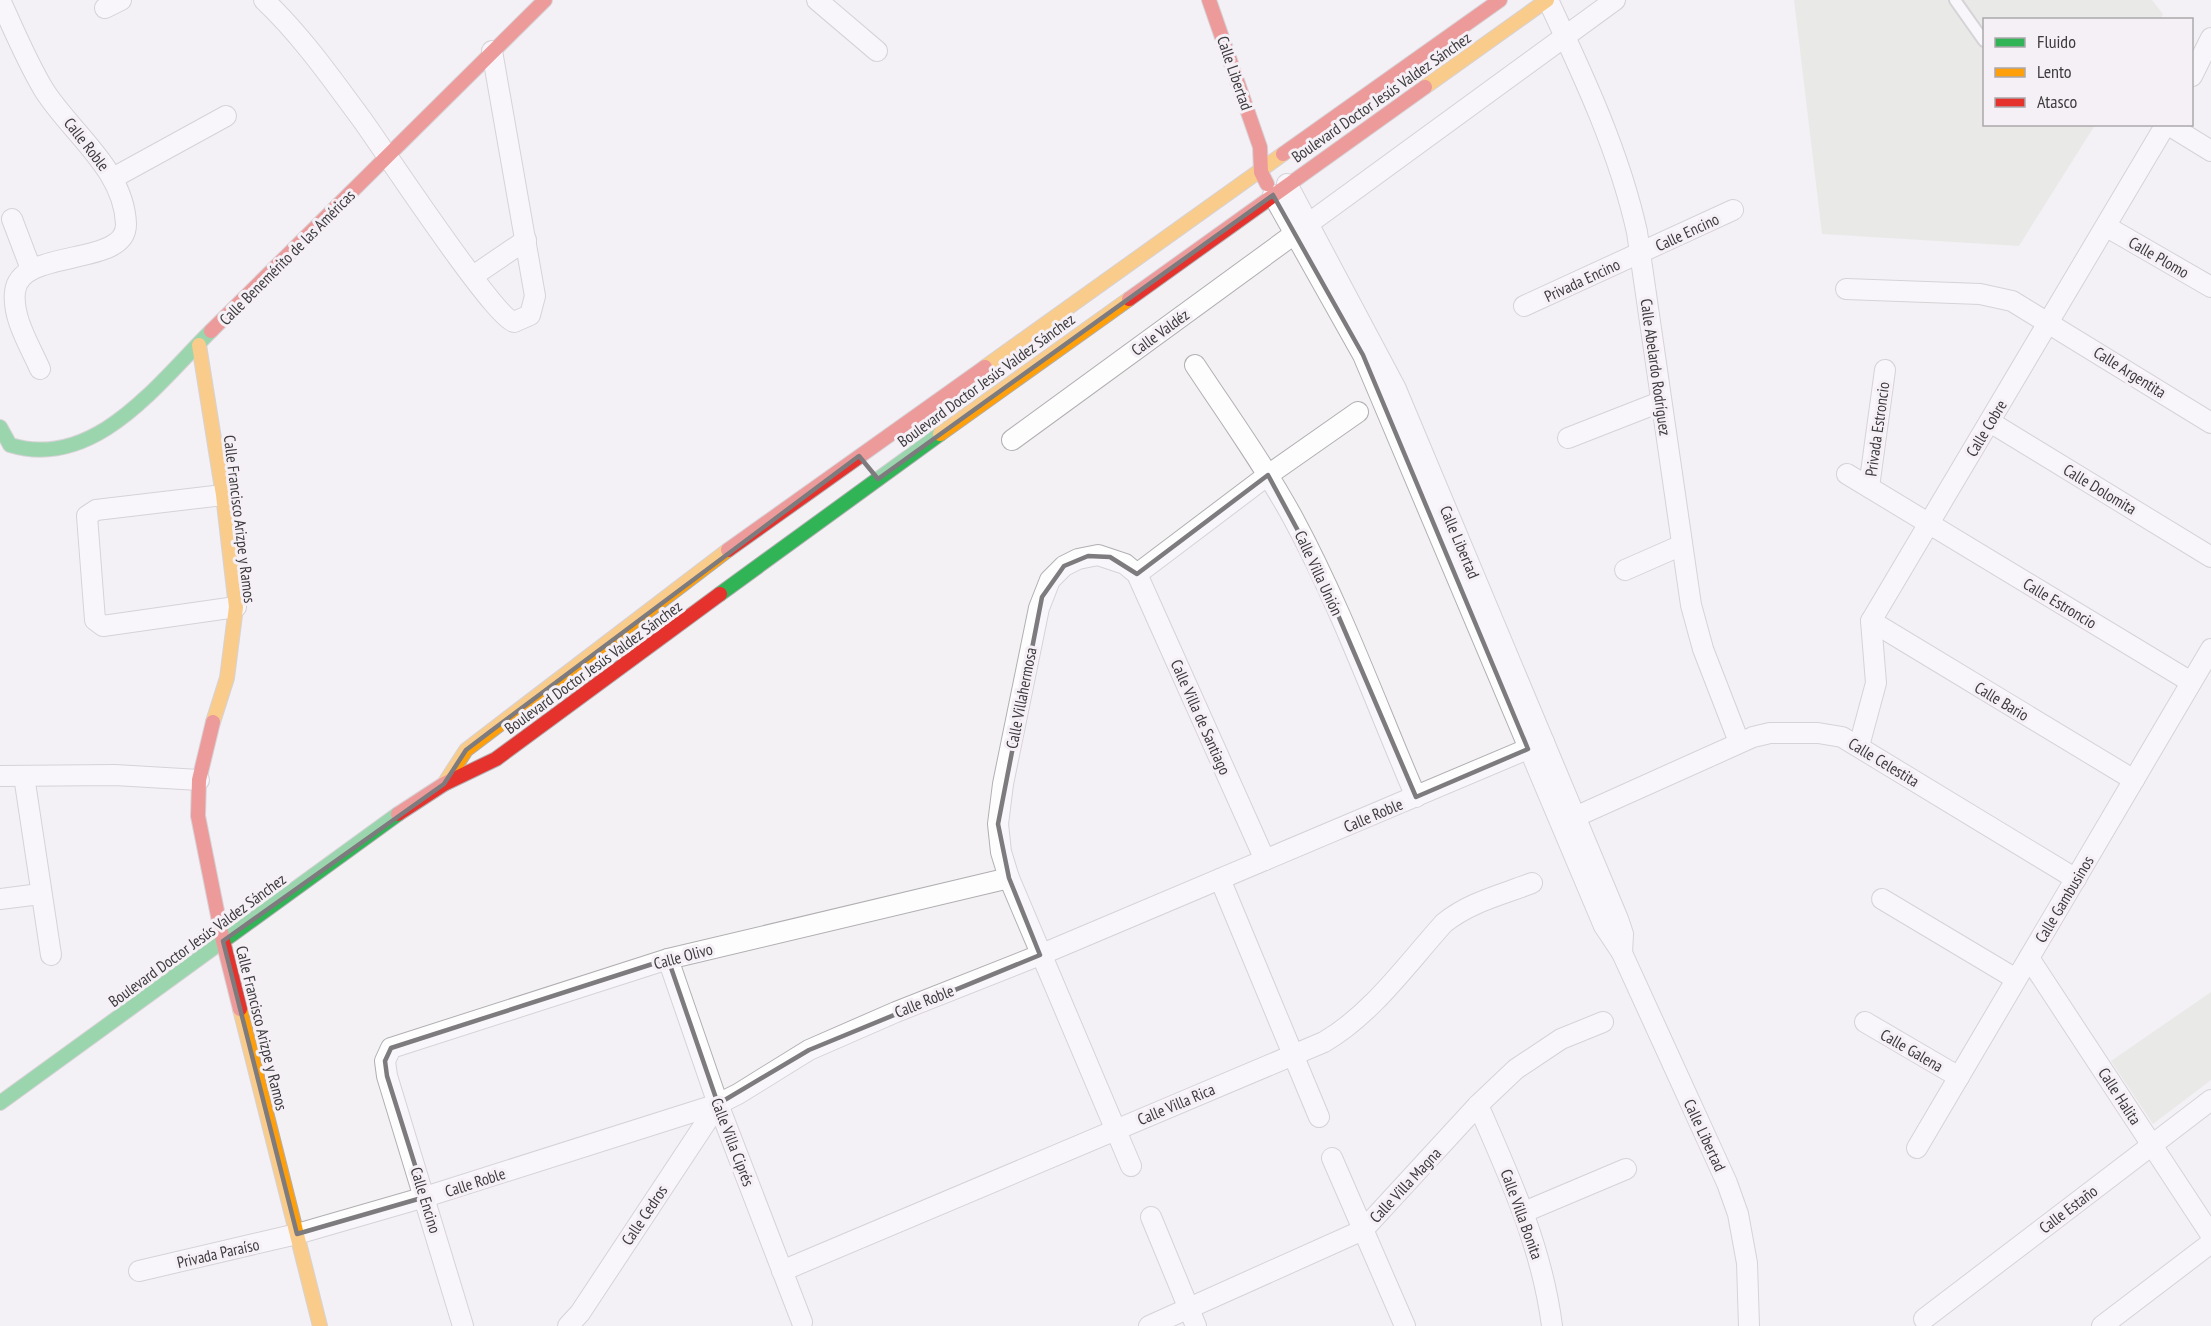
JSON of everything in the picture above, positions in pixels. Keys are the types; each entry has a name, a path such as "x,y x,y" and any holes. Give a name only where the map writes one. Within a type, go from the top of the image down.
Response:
{"main road":[{"name":"Calle Benemérito de las Américas","path":"5,449 47,451 67,448 89,440 128,413 545,0"},
{"name":"Calle Libertad","path":"1209,0 1260,147 1261,172 1280,189"},
{"name":"Boulevard Doctor Jesús Valdez Sánchez","path":"444,784 466,750 733,546 1275,162 1482,6 1500,0"},
{"name":"Boulevard Doctor Jesús Valdez Sánchez","path":"0,1103 407,807 444,784 496,759 878,479 1547,0"},
{"name":"Calle Libertad","path":"1260,147 1275,162 1280,189"},
{"name":"Calle Francisco Arizpe y Ramos","path":"199,345 223,495 236,607 227,678 208,738 199,780 198,816 223,940 320,1326"},
{"path":"0,427 5,449"},
{"path":"859,456 878,479"}],"street":[{"name":"Calle Roble","path":"0,0 46,92 113,178 126,222 122,237 111,247 31,269"},
{"path":"264,0 299,36 473,276 505,318 514,322 525,319 535,304 526,240 492,51"},
{"path":"817,0 877,51"},
{"name":"Calle Abelardo Rodríguez","path":"1547,0 1621,171 1640,254 1660,402 1697,629 1739,742"},
{"name":"Calle Valdéz","path":"1012,440 1616,0"},
{"path":"2193,74 2211,38"},
{"path":"113,178 226,116"},
{"name":"Calle Cobre","path":"1871,621 2166,126"},
{"path":"2170,126 2211,151"},
{"name":"Calle Libertad","path":"1280,189 1301,230 1351,315 1382,398 1536,746 1604,926 1622,953 1727,1183 1738,1214 1747,1263 1749,1326"},
{"name":"Calle Encino","path":"1640,254 1734,210"},
{"path":"12,219 31,269 21,278 14,294 20,323 40,369"},
{"name":"Calle Plomo","path":"2107,227 2211,286"},
{"path":"473,276 526,240"},
{"name":"Privada Encino","path":"1524,306 1640,254"},
{"name":"Calle Argentita","path":"1846,289 1998,296 2024,307 2211,423"},
{"name":"Calle Villa Unión","path":"1195,365 1268,475 1317,566 1416,797"},
{"name":"Privada Estroncio","path":"1869,487 1885,370"},
{"path":"1569,438 1660,402"},
{"path":"1137,574 1268,475 1358,412"},
{"name":"Calle Dolomita","path":"1990,422 2211,557"},
{"name":"Privada Estroncio","path":"1847,474 1929,523"},
{"path":"223,495 96,510 87,516 95,620 103,626 236,607"},
{"name":"Calle Estroncio","path":"1929,523 2192,682"},
{"path":"1625,570 1682,545"},
{"name":"Calle Villahermosa","path":"1131,1166 1009,878 1001,852 998,824 1006,772 1042,597 1050,580 1064,566 1088,555 1110,557 1137,574"},
{"name":"Calle Villa de Santiago","path":"1137,574 1265,860"},
{"path":"1850,742 1876,683 1871,621"},
{"name":"Calle Bario","path":"1871,621 2134,780"},
{"name":"Calle Gambusinos","path":"1917,1148 2211,649"},
{"name":"Calle Celestita","path":"1575,817 1739,742 1770,733 1850,742 2076,879"},
{"name":"Calle Roble","path":"297,1234 425,1197 718,1104 809,1050 1536,746"},
{"name":"Calle Libertad","path":"1536,746 1575,817 1618,919 1623,934 1622,953"},
{"path":"0,776 116,775 199,780"},
{"path":"24,776 51,955"},
{"name":"Calle Olivo","path":"387,1076 386,1054 390,1048 401,1043 669,959 1009,878"},
{"path":"1220,879 1319,1117"},
{"name":"Calle Villa Rica","path":"782,1271 1293,1056 1345,1030 1365,1012 1444,923 1456,913 1472,904 1532,884"},
{"path":"0,899 40,894"},
{"path":"1882,898 2016,979"},
{"name":"Calle Halita","path":"2029,958 2211,1235"},
{"name":"Calle Villa Ciprés","path":"669,959 718,1104 802,1323"},
{"name":"Calle Villa Magna","path":"1149,1326 1192,1318 1363,1230 1478,1105 1516,1069 1542,1050 1603,1022"},
{"name":"Calle Galena","path":"1865,1022 1959,1077"},
{"name":"Calle Encino","path":"387,1076 463,1326"},
{"name":"Calle Estaño","path":"1924,1318 2211,1100"},
{"name":"Calle Cedros","path":"568,1326 580,1313 718,1104"},
{"name":"Calle Villa Bonita","path":"1478,1105 1524,1212 1545,1277 1552,1326"},
{"path":"1332,1158 1404,1326"},
{"path":"1524,1212 1626,1169"},
{"path":"1151,1217 1192,1318"},
{"name":"Privada Paraíso","path":"139,1271 297,1234"},
{"path":"2102,1326 2211,1243"}],"lane":[{"path":"1955,0 1983,40"}],"highlighted area":[{"path":"1273,195 1363,355 1528,749 1416,797 1317,566 1268,475 1137,574 1110,557 1088,556 1064,566 1042,597 998,824 1009,878 1040,955 809,1050 718,1104 668,959 391,1048 385,1061 387,1076 425,1197 297,1234 223,941 444,784 466,750 859,456 878,479"}],"shaded area":[{"path":"1794,0 2152,0 2163,14 2161,18 1983,18 1983,126 2094,126 2019,246 1822,234"},
{"path":"2211,992 2211,1080 2153,1124 2111,1061"}],"traffic: fast":[{"path":"0,427 10,445 41,450 70,445 97,434 147,397 211,331"},
{"path":"720,594 940,434"},
{"path":"0,1103 398,814"}],"traffic: slow":[{"path":"1425,87 1547,0"},
{"path":"985,367 1283,154"},
{"path":"940,434 1129,299"},
{"path":"199,345 223,495 236,607 227,678 213,722"},
{"path":"444,784 466,750 728,550"},
{"path":"240,1009 320,1326"}],"traffic: jam":[{"path":"211,331 545,0"},
{"path":"1209,0 1260,147 1261,172 1267,184"},
{"path":"1283,154 1500,0"},
{"path":"1129,299 1425,87"},
{"path":"728,550 985,367"},
{"path":"398,814 444,784 496,759 720,594"},
{"path":"213,722 199,780 198,816 223,941 240,1009"}]}
